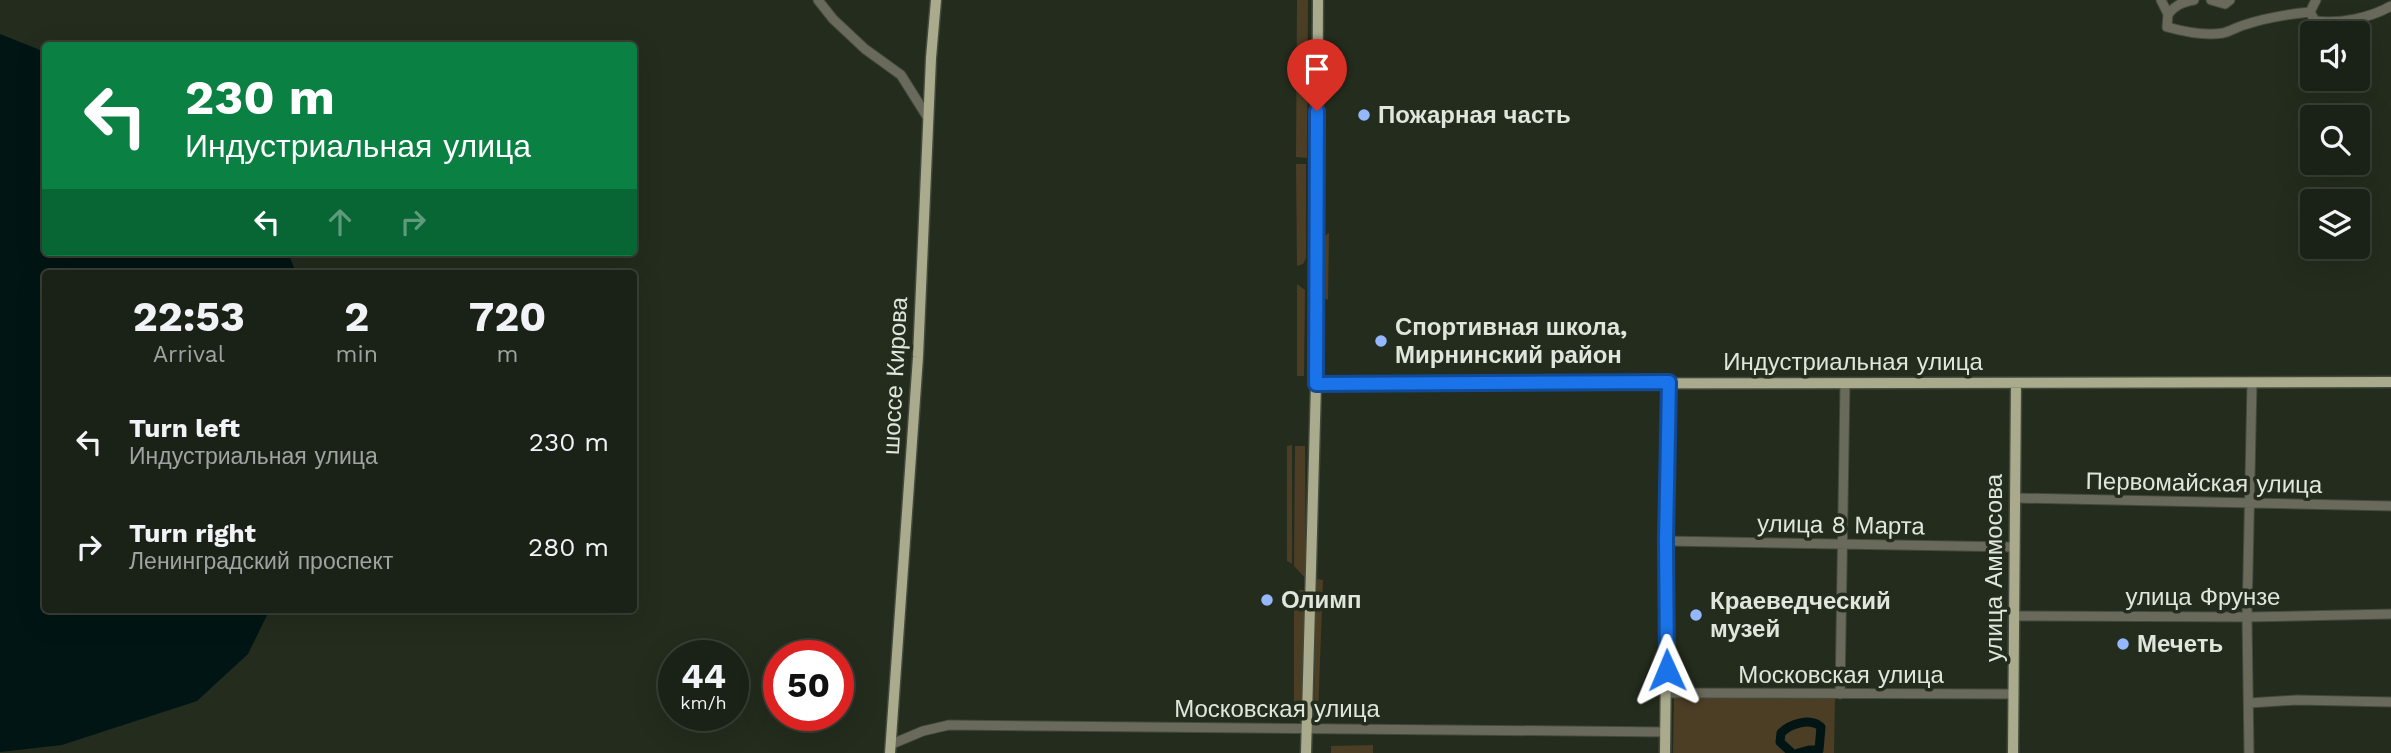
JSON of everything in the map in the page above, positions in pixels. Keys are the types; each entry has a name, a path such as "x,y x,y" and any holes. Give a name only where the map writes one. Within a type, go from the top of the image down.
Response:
{"main road":[{"name":"шоссе Кирова","path":"891,748 918,357 936,0"},
{"path":"1306,753 1316,384 1318,0"},
{"path":"1665,753 1668,693 1666,541 1669,382"},
{"name":"Индустриальная улица","path":"1316,384 2391,382"},
{"name":"улица Аммосова","path":"2013,753 2016,383"}],"street":[{"path":"818,0 832,19 865,49 901,75 928,118"},
{"path":"2161,0 2168,14 2168,27 2183,32 2226,32 2244,24 2311,12"},
{"path":"2168,14 2184,1 2194,0"},
{"path":"2210,0 2225,4 2230,0"},
{"path":"2316,0 2311,12 2315,20 2323,22 2355,18"},
{"path":"2344,21 2380,12 2391,6"},
{"path":"2249,753 2247,617 2252,383"},
{"path":"1840,694 1845,384"},
{"name":"Первомайская улица","path":"2015,498 2391,506"},
{"name":"улица 8 Марта","path":"1666,541 2015,547"},
{"name":"улица Фрунзе","path":"2014,616 2247,617 2391,614"},
{"name":"Московская улица","path":"1668,693 2014,694"},
{"path":"2249,703 2297,700 2391,702"},
{"name":"Московская улица","path":"891,748 923,731 949,725 1665,733"}],"shaded area":[{"path":"1297,0 1308,0 1307,158 1296,157"},
{"path":"0,34 42,51 42,256 290,256 295,270 42,270 42,613 268,613 248,654 197,701 62,745 0,752"},
{"path":"1296,164 1306,164 1306,258 1303,264 1297,266"},
{"path":"1329,233 1328,300 1320,295 1321,238"},
{"path":"1297,284 1305,290 1304,376 1297,376"},
{"path":"1292,445 1292,564 1287,561 1287,446"},
{"path":"1295,446 1305,446 1306,579 1294,566"},
{"path":"1316,579 1323,580 1318,715 1314,715"},
{"path":"1294,590 1304,590 1303,714 1294,719"},
{"path":"1674,696 1835,697 1834,753 1673,753"},
{"path":"1373,745 1373,753 1331,753 1331,746"}],"waterway":[{"path":"1792,753 1780,742 1781,733 1806,722 1821,727 1819,750 1798,753"}],"place":[{"name":"Пожарная часть","path":"1364,115"},
{"name":"Спортивная школа, Мирнинский район","path":"1381,341"},
{"name":"Олимп","path":"1267,600"},
{"name":"Краеведческий музей","path":"1696,615"},
{"name":"Мечеть","path":"2123,644"}],"route":[{"path":"1317,111 1316,384 1669,382 1667,670"}]}
